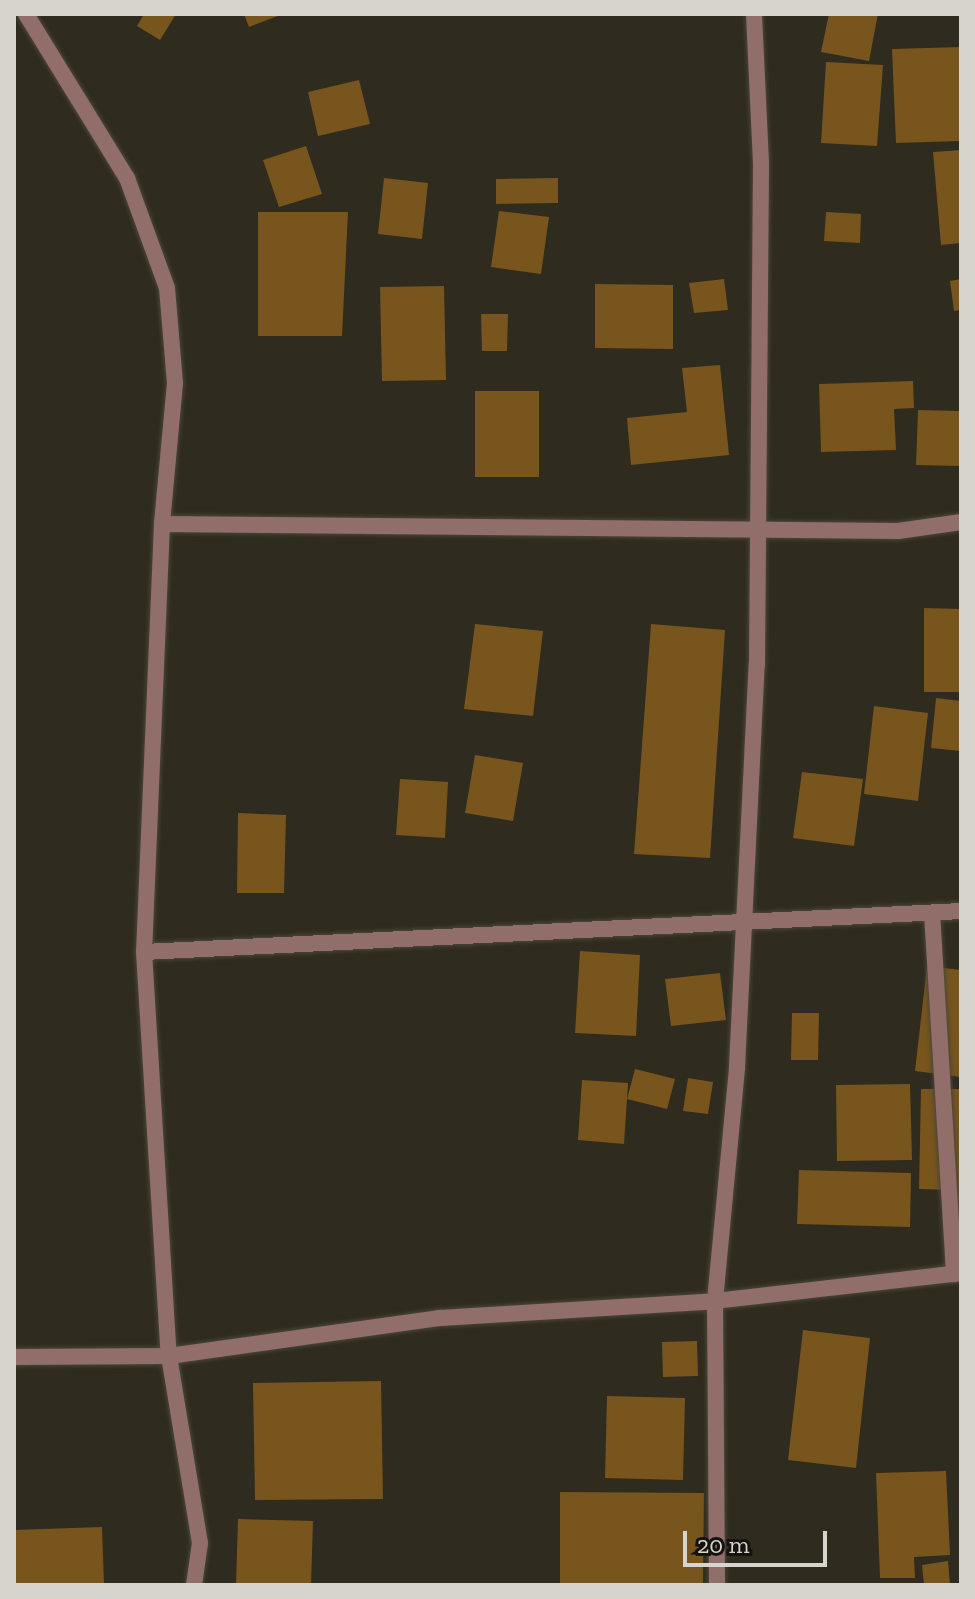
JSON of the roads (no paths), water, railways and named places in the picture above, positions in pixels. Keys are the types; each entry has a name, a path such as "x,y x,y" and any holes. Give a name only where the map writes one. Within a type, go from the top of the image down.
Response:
{"street":[{"path":"26,14 127,178 167,288 175,383 162,524 144,952 169,1356 200,1543 194,1585"},
{"path":"717,1585 715,1301 737,1067 757,665 761,163 754,14"},
{"path":"162,524 898,531 961,522"},
{"path":"144,952 961,911"},
{"path":"14,1357 169,1356 440,1318 715,1301 958,1274 932,913"}]}
